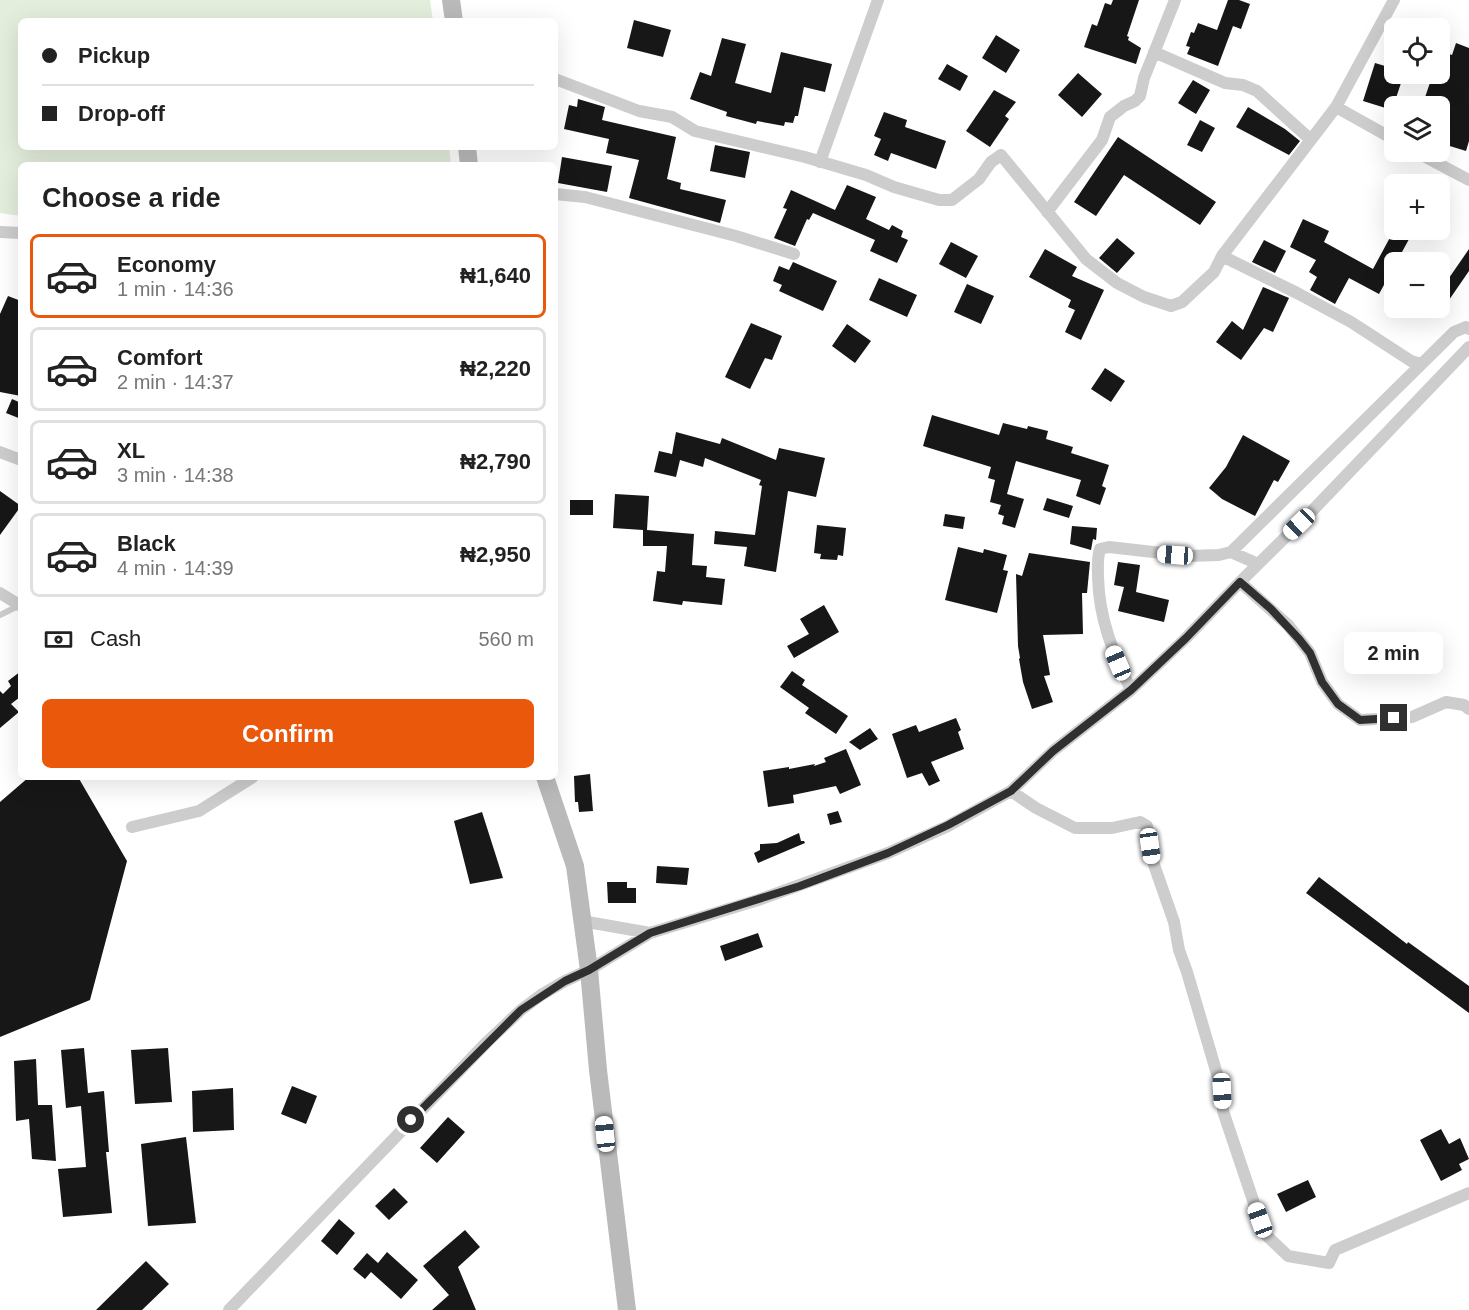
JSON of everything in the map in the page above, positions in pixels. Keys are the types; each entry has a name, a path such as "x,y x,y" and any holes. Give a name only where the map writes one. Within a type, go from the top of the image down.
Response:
{"main road":[{"path":"451,0 454,18"},
{"path":"546,780 575,866 589,970 598,1070 627,1310"}],"street":[{"path":"820,162 878,0"},
{"path":"1047,212 1102,140 1110,117 1140,96 1144,78 1174,0"},
{"path":"558,80 639,111 672,117 695,131 805,157 866,175 922,196 952,200 979,179 991,162 1001,155 1086,259 1117,283 1144,297 1171,306 1182,302 1214,272 1222,256 1336,107 1394,0"},
{"path":"1154,52 1225,83 1243,85 1257,90 1311,140"},
{"path":"1336,107 1384,134"},
{"path":"1435,162 1469,180"},
{"path":"558,194 585,197 736,236 794,254"},
{"path":"0,232 18,232"},
{"path":"1222,256 1352,322 1412,361 1421,364"},
{"path":"1131,690 1111,646 1102,617 1098,596 1100,549 1109,547 1188,556 1219,555 1231,552 1454,332 1466,327 1469,329"},
{"path":"229,1310 487,1042 521,1010 565,981 589,970 650,933 800,886 888,853 948,825 1011,791 1053,751 1131,690 1186,638 1469,347"},
{"path":"0,452 18,459"},
{"path":"1231,552 1258,564"},
{"path":"1240,582 1288,625 1310,653 1322,682 1338,704 1360,720 1412,717 1446,702 1464,705 1469,709"},
{"path":"0,593 18,604"},
{"path":"132,827 199,811 248,780"},
{"path":"1011,791 1036,808 1075,828 1112,828 1140,822 1147,826 1152,859 1174,922 1179,950 1222,1091 1223,1110 1244,1168 1255,1208 1264,1233 1288,1256 1329,1263 1335,1250 1469,1193"},
{"path":"582,921 650,933"}],"lane":[{"path":"0,615 18,606"}],"green space":[{"path":"0,0 430,0 433,18 18,18 18,150 449,150 451,162 18,162 18,216 0,213"}],"building":[{"path":"1113,0 1139,0 1127,36 1128,40 1141,48 1136,64 1084,47 1092,24 1097,26 1105,3 1111,5"},
{"path":"1228,0 1239,0 1250,4 1241,29 1233,26 1218,66 1187,54 1190,47 1186,46 1191,32 1194,33 1198,23 1217,30"},
{"path":"634,20 671,30 663,57 627,48"},
{"path":"996,35 1020,50 1006,73 982,58"},
{"path":"722,38 746,44 735,83 771,93 781,52 832,64 825,92 804,87 798,116 795,116 793,123 785,122 784,126 757,121 756,124 726,116 727,112 690,99 700,72 711,76"},
{"path":"1456,43 1469,48 1469,141 1466,151 1450,146 1450,96 1425,96 1430,84 1450,84 1450,54 1452,55"},
{"path":"1375,63 1384,66 1384,84 1401,84 1397,96 1384,96 1384,108 1363,101"},
{"path":"947,64 968,76 960,91 938,79"},
{"path":"1078,73 1102,94 1082,117 1058,95"},
{"path":"1193,80 1210,90 1196,114 1178,103"},
{"path":"994,90 1016,102 1005,116 1009,119 990,147 966,131"},
{"path":"578,99 605,107 602,120 676,137 667,179 681,183 680,189 726,200 720,223 629,198 639,160 606,153 609,139 564,129 569,105 577,107"},
{"path":"1248,107 1285,129 1300,141 1289,155 1236,127"},
{"path":"884,112 907,120 905,127 946,141 936,169 891,153 888,161 874,155 881,139 874,136"},
{"path":"1200,120 1215,128 1202,152 1187,145"},
{"path":"1118,137 1216,202 1200,225 1124,175 1096,216 1074,202"},
{"path":"715,145 750,152 745,178 710,171"},
{"path":"562,157 612,166 607,192 558,183"},
{"path":"847,185 876,197 866,219 889,230 892,225 903,231 901,237 908,240 897,263 870,251 875,240 813,213 809,220 807,219 795,246 774,238 787,209 783,208 791,190 835,210"},
{"path":"1303,219 1329,231 1324,242 1373,269 1389,240 1409,240 1402,252 1384,252 1384,285 1379,294 1349,278 1335,304 1310,290 1317,277 1309,272 1316,260 1290,247"},
{"path":"1117,238 1135,253 1117,273 1099,258"},
{"path":"1264,240 1286,251 1275,273 1252,262"},
{"path":"951,242 978,256 966,278 939,264"},
{"path":"1045,249 1077,267 1072,276 1104,290 1081,340 1065,332 1075,310 1068,307 1071,300 1029,277"},
{"path":"1469,249 1469,271 1450,299 1450,277"},
{"path":"793,262 837,281 823,311 779,291 782,285 773,281 779,266 789,270"},
{"path":"879,278 917,295 907,317 869,300"},
{"path":"967,284 994,296 981,324 954,312"},
{"path":"1263,287 1289,298 1273,332 1264,328 1241,360 1216,342 1232,321 1243,330"},
{"path":"8,296 18,300 18,395 0,392 0,314"},
{"path":"751,323 782,336 772,360 765,358 750,389 725,377"},
{"path":"847,324 871,341 855,363 832,346"},
{"path":"1105,368 1125,381 1111,402 1091,389"},
{"path":"12,399 18,402 18,418 6,413"},
{"path":"932,415 999,435 1003,423 1048,431 1046,439 1073,447 1071,453 1109,465 1102,486 1106,488 1100,505 1076,496 1081,480 1016,461 1007,494 1024,499 1015,528 1002,524 1004,516 998,514 1001,505 990,502 995,480 988,478 991,467 923,446"},
{"path":"676,432 720,444 722,438 776,460 779,448 825,458 816,497 788,491 776,572 744,566 747,547 714,544 715,531 755,535 761,480 705,458 703,467 680,460 676,477 654,472 659,451 672,454"},
{"path":"1243,435 1290,461 1278,482 1274,480 1255,516 1222,499 1209,488 1226,467"},
{"path":"0,491 18,504 18,510 0,535"},
{"path":"615,494 649,496 647,530 694,534 692,565 707,566 706,577 725,579 722,605 683,601 682,605 653,601 657,571 665,572 667,546 643,546 643,530 613,528"},
{"path":"1047,498 1073,506 1069,518 1043,510"},
{"path":"570,500 593,500 593,515 570,515"},
{"path":"945,514 965,517 963,529 943,526"},
{"path":"817,525 846,528 843,556 838,555 837,560 820,559 821,554 814,553"},
{"path":"1072,526 1097,528 1096,540 1093,539 1091,550 1070,544"},
{"path":"958,547 983,553 984,549 1007,555 1003,570 1008,571 997,613 945,600"},
{"path":"1029,553 1090,562 1087,593 1082,593 1083,634 1043,635 1050,675 1044,676 1053,702 1032,709 1023,682 1019,659 1016,574 1022,576"},
{"path":"1118,562 1140,565 1136,592 1169,600 1164,622 1118,611 1124,587 1114,585"},
{"path":"824,605 839,632 794,658 787,646 809,634 800,619"},
{"path":"792,671 805,680 802,685 848,716 836,734 805,713 809,708 780,687"},
{"path":"18,673 18,699 11,704 18,713 0,728 0,691 3,694 11,686 8,681"},
{"path":"956,718 961,730 958,732 964,749 931,762 940,781 929,786 922,773 907,778 892,734 916,725 919,732"},
{"path":"870,728 878,739 860,750 849,742"},
{"path":"846,749 861,785 840,794 836,786 793,795 794,803 768,807 763,771 815,764 814,766 826,762 824,758"},
{"path":"590,774 593,811 579,812 578,802 575,802 574,776"},
{"path":"26,780 80,780 127,861 90,1000 0,1037 0,802"},
{"path":"838,811 842,822 830,825 827,814"},
{"path":"482,812 503,878 470,884 454,821"},
{"path":"799,833 801,841 805,843 758,863 754,853 760,850 760,844 777,843"},
{"path":"657,866 689,868 687,885 656,883"},
{"path":"1319,877 1407,944 1408,942 1469,986 1469,1013 1306,893"},
{"path":"607,882 627,882 627,888 636,888 636,903 608,903"},
{"path":"758,933 763,947 725,961 720,946"},
{"path":"84,1048 88,1093 104,1091 109,1152 106,1152 112,1213 63,1217 58,1169 86,1167 81,1106 66,1108 61,1050"},
{"path":"168,1048 172,1102 135,1104 131,1050"},
{"path":"36,1059 38,1105 52,1105 56,1161 32,1159 29,1119 16,1121 14,1061"},
{"path":"292,1086 317,1096 306,1124 281,1114"},
{"path":"233,1088 234,1130 193,1132 192,1091"},
{"path":"448,1117 465,1132 437,1163 420,1148"},
{"path":"1441,1129 1449,1144 1460,1138 1469,1159 1459,1164 1462,1170 1441,1181 1420,1140"},
{"path":"186,1137 196,1223 148,1226 141,1144"},
{"path":"1308,1180 1316,1197 1286,1212 1277,1194"},
{"path":"394,1188 408,1202 389,1220 375,1206"},
{"path":"339,1219 355,1233 337,1255 321,1241"},
{"path":"465,1230 480,1247 458,1267 476,1310 432,1310 449,1295 423,1266"},
{"path":"387,1252 418,1280 401,1299 371,1272 365,1279 353,1269 367,1253 378,1263"},
{"path":"146,1261 169,1284 142,1310 96,1310"}],"route":[{"path":"411,1120 521,1010 541,995 589,970 650,933 800,886 888,853 948,825 1011,791 1053,751 1131,690 1240,582 1288,625 1310,653 1322,682 1338,704 1360,720 1394,718"}]}
